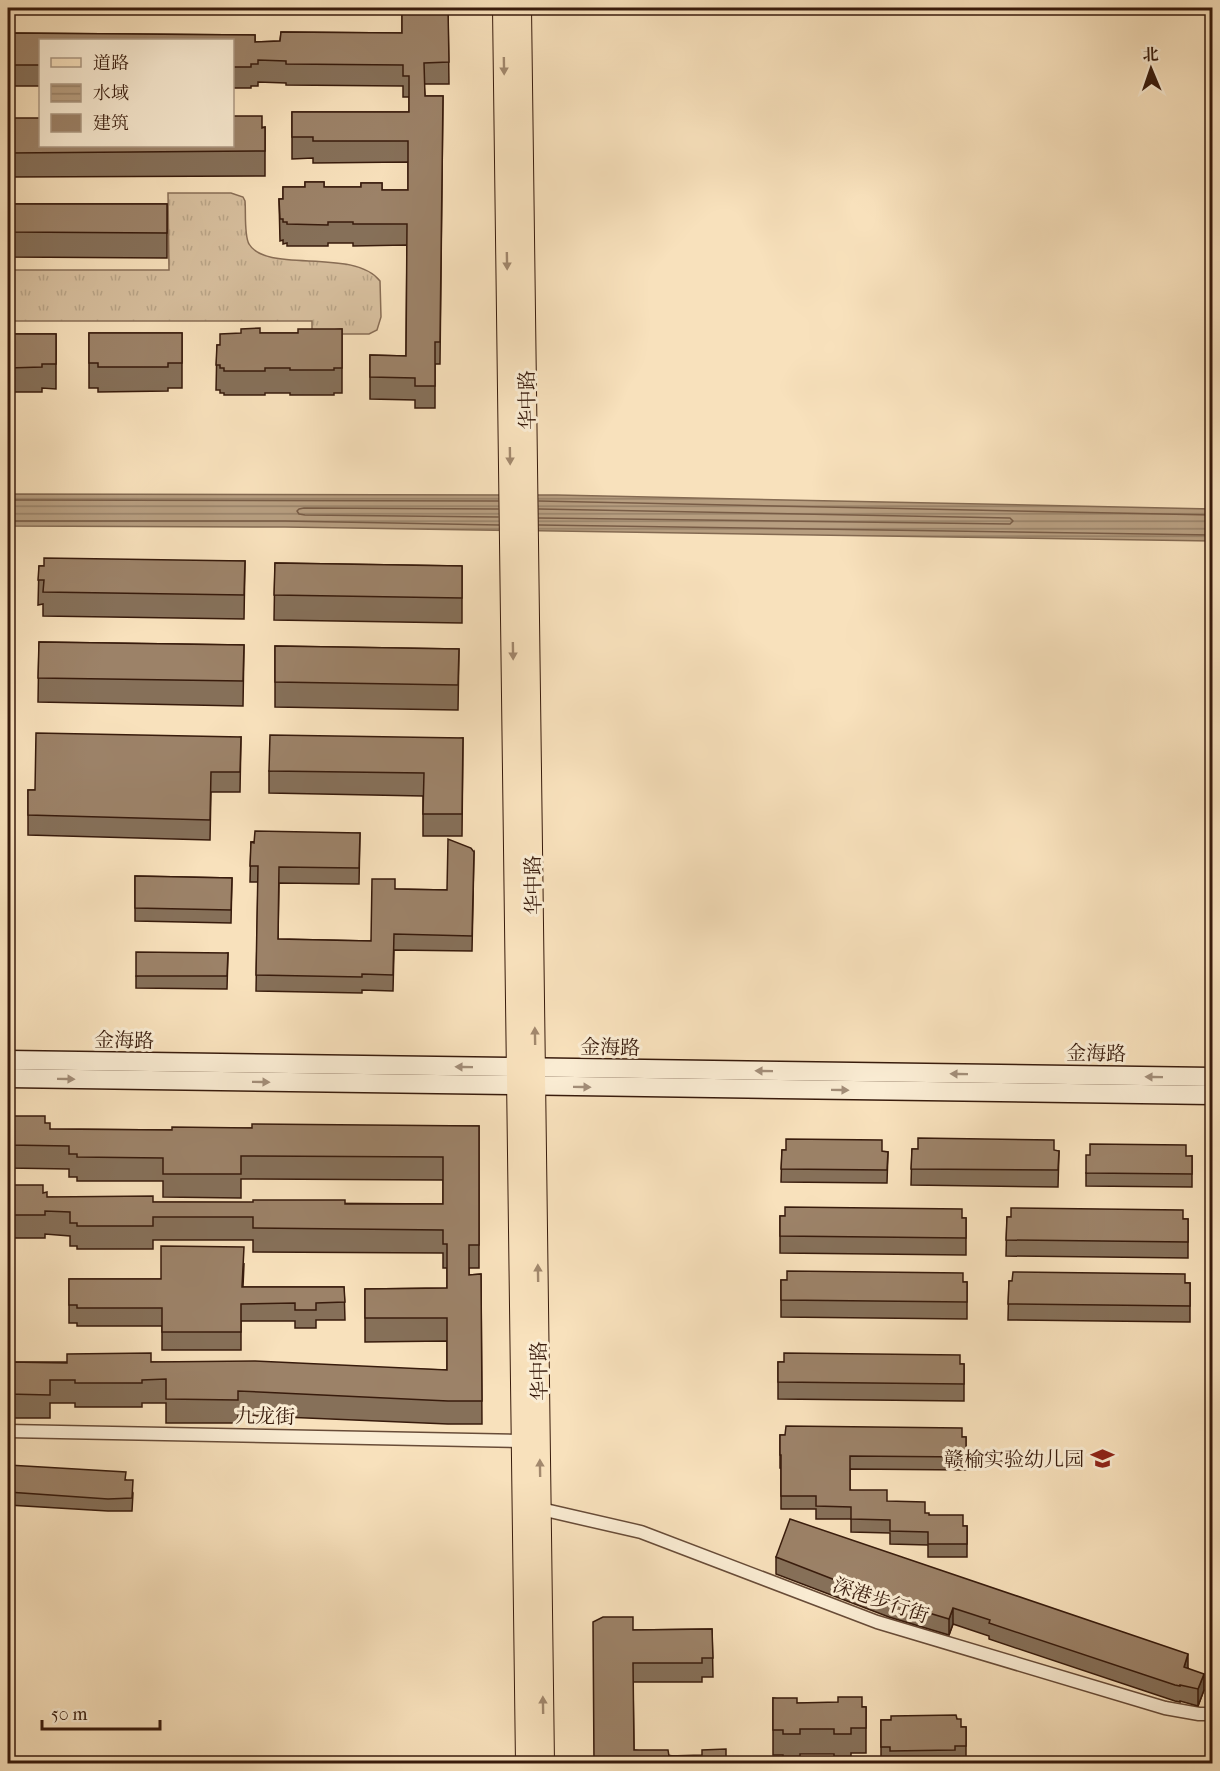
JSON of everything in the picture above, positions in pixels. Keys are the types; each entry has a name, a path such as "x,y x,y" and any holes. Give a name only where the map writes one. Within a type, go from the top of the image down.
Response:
{"main road":[{"name":"华中路","path":"503,8 527,1077 540,1509 544,1764"},
{"name":"华中路","path":"521,8 527,1077 522,1441 526,1764"},
{"name":"金海路","path":"8,1060 527,1077 1212,1095"},
{"name":"金海路","path":"8,1078 1212,1077"}],"street":[{"name":"九龙街","path":"8,1431 522,1441"},
{"name":"深港步行街","path":"540,1509 641,1532 888,1625 1165,1708 1212,1714"}],"green space":[{"path":"168,193 231,193 243,197 247,240 258,253 273,258 351,265 368,271 380,281 381,317 377,330 369,334 312,334 312,321 8,321 8,270 169,270"}],"water":[{"path":"8,494 557,495 1212,509 1212,541 285,527 8,526"}],"building":[{"path":"402,8 448,8 449,62 424,63 425,96 443,96 440,342 435,342 435,386 415,386 415,378 370,377 370,355 406,356 407,224 328,222 328,225 287,224 280,219 279,199 283,199 283,187 305,187 305,182 324,182 324,187 361,187 361,183 382,183 382,190 408,190 408,141 313,141 313,137 292,137 292,112 409,112 409,76 403,76 403,65 286,64 286,61 258,60 258,64 251,64 251,67 234,67 234,39 39,39 39,65 12,65 12,61 8,61 8,33 255,35 255,42 280,41 281,32 402,33"},
{"path":"234,116 262,116 262,128 265,127 265,151 8,153 8,118 39,118 39,147 234,147"},
{"path":"8,204 167,204 167,233 8,232"},
{"path":"260,328 260,333 298,333 298,329 342,329 342,368 290,370 290,368 265,368 265,371 224,371 220,365 216,365 220,334 241,333 241,329"},
{"path":"89,333 182,333 182,363 168,363 168,367 98,367 98,363 89,363"},
{"path":"8,334 56,334 56,364 42,364 42,367 8,368"},
{"path":"44,558 245,561 244,595 43,592 44,580 38,580 39,566 44,566"},
{"path":"275,563 462,566 462,598 274,595"},
{"path":"39,642 244,645 243,681 38,678"},
{"path":"275,646 459,649 458,685 275,682"},
{"path":"36,733 241,737 240,772 211,772 210,820 28,815 28,790 35,790"},
{"path":"270,735 463,738 462,814 423,814 424,773 269,771"},
{"path":"255,831 360,833 359,868 279,867 278,939 371,941 372,879 395,879 395,889 447,890 448,839 471,848 474,852 472,936 394,934 393,975 362,974 362,977 256,975 258,866 250,866 251,842 254,843"},
{"path":"135,876 232,878 231,910 135,908"},
{"path":"136,952 228,953 227,976 136,976"},
{"path":"8,1116 45,1116 45,1123 50,1123 50,1129 172,1130 172,1127 252,1128 252,1124 479,1126 479,1245 469,1245 469,1275 481,1274 482,1401 238,1391 238,1400 166,1399 166,1379 142,1380 142,1383 75,1383 75,1380 50,1380 50,1395 8,1394 8,1362 67,1363 67,1354 151,1353 151,1362 255,1361 447,1370 447,1318 365,1318 365,1289 447,1288 447,1244 443,1244 443,1230 253,1228 253,1217 153,1217 153,1226 77,1226 77,1223 70,1223 70,1212 45,1211 45,1215 8,1215 8,1185 43,1185 43,1193 47,1192 47,1197 153,1196 153,1202 345,1200 345,1204 443,1204 443,1157 241,1156 241,1174 163,1174 163,1158 77,1157 77,1154 69,1154 69,1146 8,1145"},
{"path":"918,1138 1054,1140 1054,1150 1059,1151 1058,1170 911,1169 912,1149 918,1149"},
{"path":"786,1139 882,1140 882,1151 888,1152 887,1170 781,1169 782,1150 786,1150"},
{"path":"1090,1144 1186,1145 1186,1156 1192,1156 1192,1174 1086,1173 1086,1155 1090,1155"},
{"path":"1210,1179 1212,1179 1212,1209 1210,1209"},
{"path":"785,1207 962,1209 962,1218 966,1218 966,1238 780,1236 780,1216 785,1216"},
{"path":"1011,1208 1183,1210 1183,1219 1188,1219 1188,1242 1006,1240 1007,1217 1011,1217"},
{"path":"161,1246 244,1247 242,1287 344,1287 345,1302 316,1303 316,1310 295,1310 295,1303 241,1304 241,1332 162,1332 162,1308 77,1308 77,1305 69,1305 69,1279 161,1279"},
{"path":"787,1271 963,1273 963,1282 967,1282 967,1302 781,1300 781,1280 787,1280"},
{"path":"1013,1272 1185,1274 1185,1283 1190,1283 1190,1306 1008,1304 1009,1281 1012,1281"},
{"path":"784,1353 960,1355 960,1364 964,1364 964,1384 778,1382 778,1362 784,1362"},
{"path":"1212,1414 1212,1495 1211,1495"},
{"path":"786,1426 962,1428 962,1437 966,1437 966,1457 850,1456 850,1490 887,1490 887,1501 925,1502 925,1513 929,1515 963,1515 963,1526 967,1526 967,1544 928,1544 928,1532 890,1531 890,1520 851,1519 851,1507 816,1506 816,1496 781,1496 780,1435 785,1435"},
{"path":"8,1465 126,1472 125,1480 133,1480 132,1498 108,1499 8,1492"},
{"path":"790,1519 1188,1654 1184,1667 1204,1674 1198,1689 1175,1685 989,1623 990,1620 953,1608 949,1619 889,1601 776,1557"},
{"path":"603,1617 633,1617 633,1630 712,1629 713,1658 702,1658 702,1663 633,1663 634,1750 668,1750 669,1756 702,1755 702,1750 726,1749 726,1764 594,1764 593,1622"},
{"path":"838,1697 862,1697 862,1707 866,1707 866,1728 851,1728 851,1734 834,1734 834,1729 800,1729 800,1734 783,1734 783,1730 773,1730 773,1698 797,1698 797,1703 838,1702"},
{"path":"956,1715 957,1719 961,1719 961,1727 966,1727 966,1746 955,1746 955,1750 890,1751 890,1747 881,1747 881,1720 891,1720 891,1716"}],"place":[{"name":"赣榆实验幼儿园","path":"1102,1459"}]}
